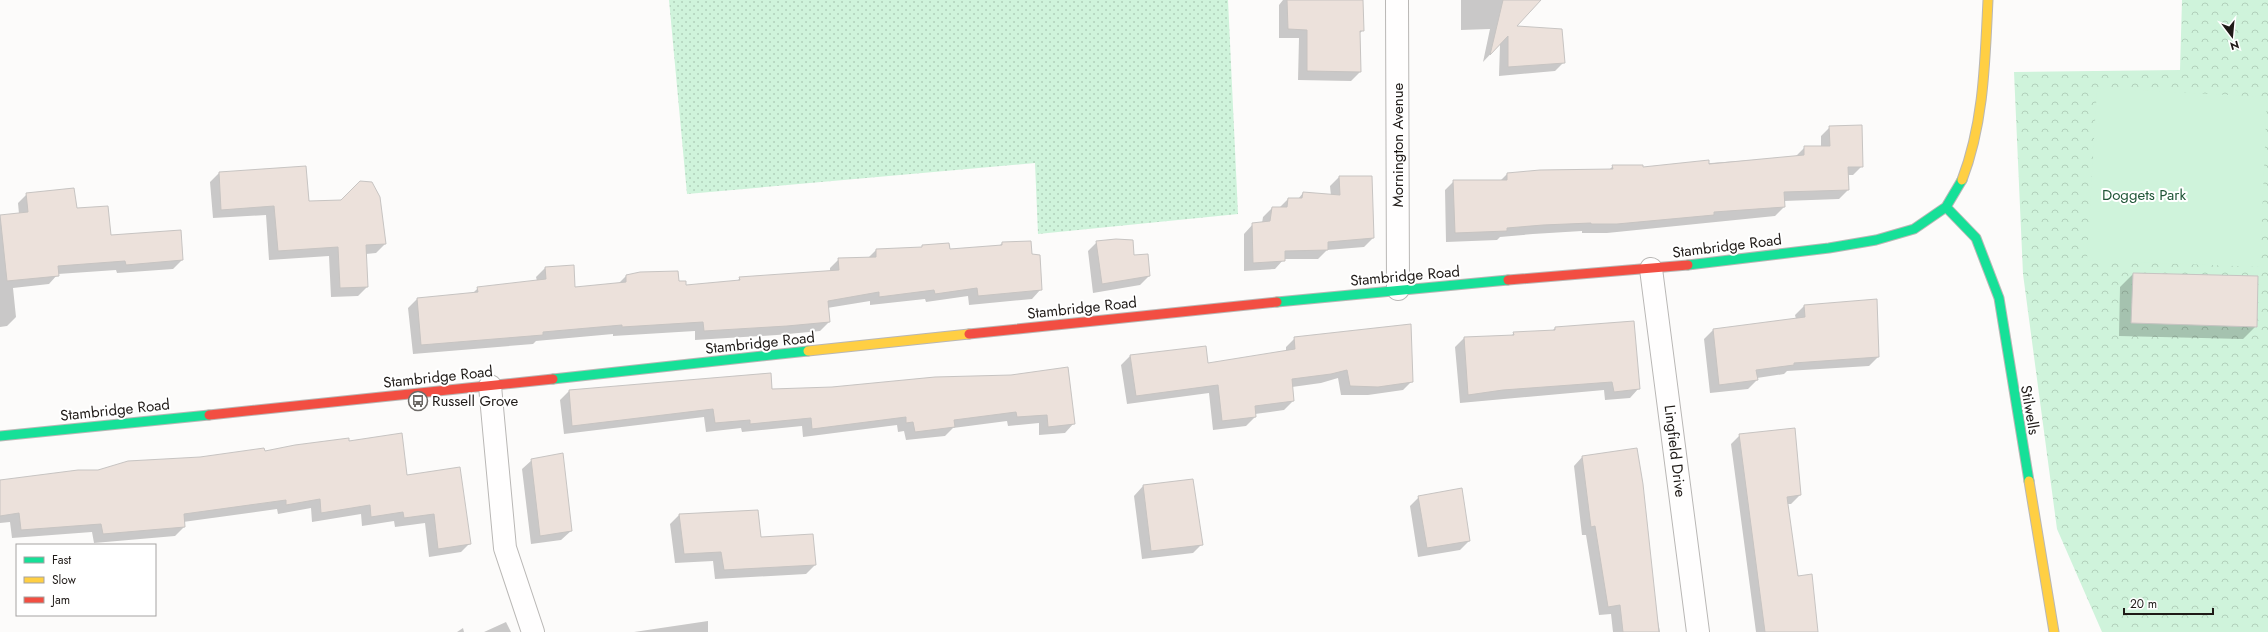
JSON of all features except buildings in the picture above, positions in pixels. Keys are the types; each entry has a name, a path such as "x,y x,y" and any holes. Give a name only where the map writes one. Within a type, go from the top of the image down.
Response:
{"street":[{"name":"Mornington Avenue","path":"1397,0 1398,289"},
{"name":"Stambridge Road","path":"0,436 490,386 1398,289 1651,270 1829,248 1876,240 1914,229 1946,207 1960,184 1970,158 1983,88 1988,0"},
{"name":"Stilwells","path":"1946,207 1976,238 1998,298 2054,632"},
{"name":"Lingfield Drive","path":"1651,270 1698,632"},
{"path":"490,386 505,548 533,632"}],"green space":[{"path":"669,0 1228,0 1238,214 1038,234 1035,163 687,194"},
{"name":"Doggets Park","path":"2182,0 2268,0 2268,632 2102,632 2057,529 2023,274 2014,72 2180,70"},
{"path":"2097,88 2267,97 2260,267 2087,260"}],"traffic: fast":[{"path":"1688,265 1829,248 1876,240 1914,229 1946,207 1962,180"},
{"path":"1946,207 1976,238 1999,298 2029,481"},
{"path":"1277,302 1508,280"},
{"path":"553,379 808,351"},
{"path":"0,436 209,415"}],"traffic: slow":[{"path":"1962,180 1975,136 1979,114 1984,69 1988,0"},
{"path":"808,351 969,334"},
{"path":"2029,481 2054,632"}],"traffic: jam":[{"path":"1508,280 1688,265"},
{"path":"969,334 1277,302"},
{"path":"209,415 553,379"}],"place":[{"name":"Russell Grove","path":"418,401"}]}
